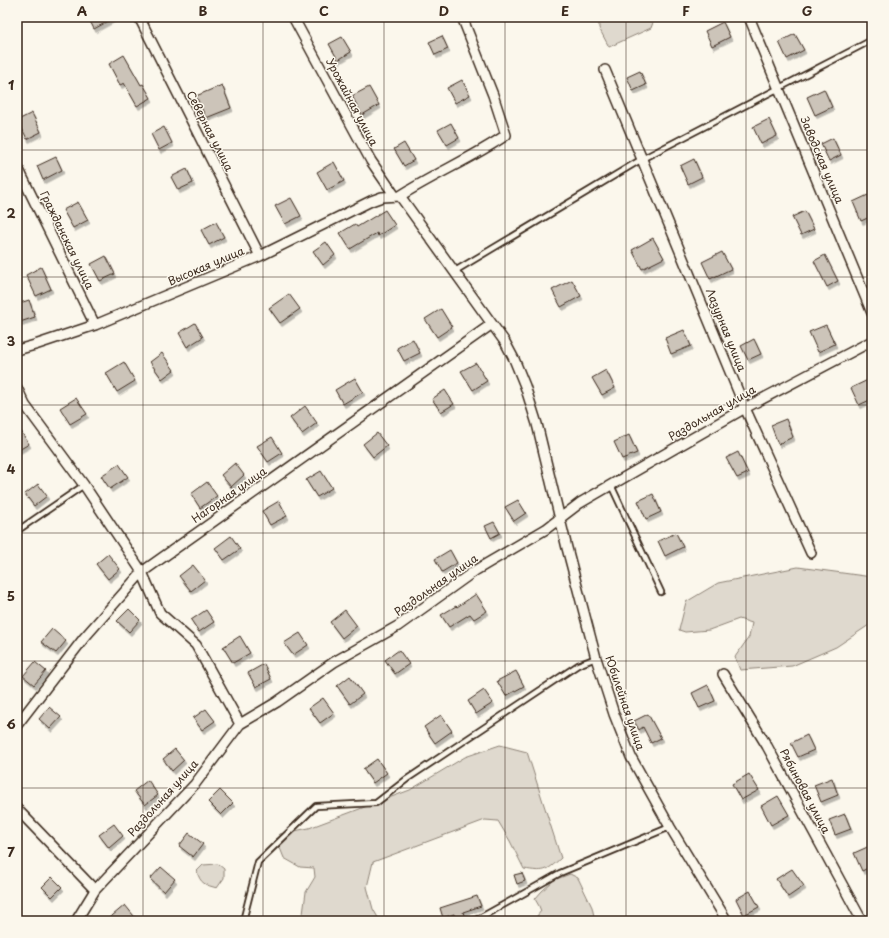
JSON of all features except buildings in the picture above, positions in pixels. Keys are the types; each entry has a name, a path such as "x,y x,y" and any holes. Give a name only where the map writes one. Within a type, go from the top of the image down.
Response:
{"street":[{"name":"Северная улица","path":"139,17 260,256"},
{"name":"Урожайная улица","path":"293,17 371,161 455,271 492,324"},
{"path":"397,196 493,144 506,134 493,95 462,17"},
{"name":"Заводская улица","path":"749,17 872,313"},
{"name":"Лазурная улица","path":"605,70 745,408 811,553"},
{"name":"Гражданская улица","path":"17,166 21,181 95,325"},
{"name":"Высокая улица","path":"17,350 95,325 260,256 371,201 397,196"},
{"name":"Юбилейная улица","path":"492,324 514,358 537,424 569,556 596,658 614,714 631,757 670,827 727,921"},
{"name":"Нагорная улица","path":"17,725 84,638 142,572 492,324"},
{"name":"Раздольная улица","path":"76,921 95,890 194,784 240,724 277,702 334,662 398,626 476,570 546,529 580,502 745,408 872,341"},
{"path":"17,388 26,405 84,485 142,572 160,613 196,645 240,724"},
{"name":"Рябиновая улица","path":"723,674 767,746 862,921"},
{"path":"17,809 95,890"}],"lane":[{"path":"455,271 642,159 872,40"},
{"path":"17,532 84,485"},
{"path":"611,485 662,592"},
{"path":"243,921 258,862 316,806 376,803 407,779 578,665 596,658"},
{"path":"474,921 560,873 670,827"}],"shaded area":[{"path":"599,17 655,17 651,28 609,47 599,28"},
{"path":"798,567 872,577 872,623 836,647 792,666 740,670 735,657 749,637 752,623 739,619 709,630 685,632 679,630 686,602 718,583"},
{"path":"500,745 527,752 561,858 556,863 541,871 524,869 498,821 485,820 373,862 367,887 373,909 380,921 306,921 303,914 306,892 315,877 314,868 300,867 284,858 276,838 280,834 309,828 410,790 465,757"},
{"path":"218,864 224,869 224,878 217,888 204,883 200,879 197,871 203,865"},
{"path":"570,874 578,878 592,907 595,921 533,921 541,911 535,899 554,880"}]}
